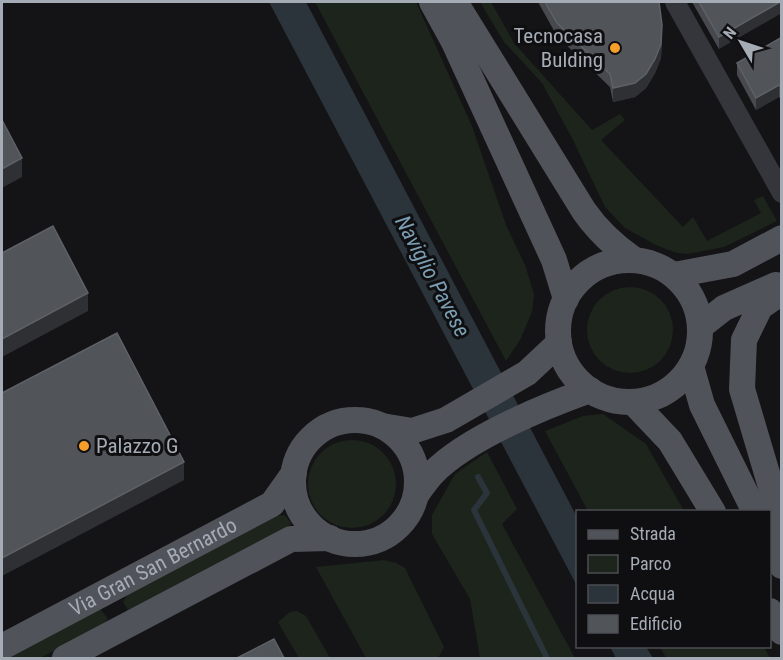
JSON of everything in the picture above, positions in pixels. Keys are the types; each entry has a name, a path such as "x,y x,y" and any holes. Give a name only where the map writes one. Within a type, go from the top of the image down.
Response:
{"main road":[{"path":"432,2 454,42 554,260 566,299"},
{"path":"458,4 584,211 599,232 633,259"},
{"path":"674,275 733,264 782,238"},
{"path":"633,259 655,264 674,275 688,290 697,307 700,326 699,346 691,366 681,380 667,391 650,399 633,402 603,397 576,378 565,362 558,328 566,299 578,282 594,269 613,261 633,259"},
{"path":"700,326 724,308 782,282"},
{"path":"782,292 760,307 744,340 742,389 782,524"},
{"path":"380,425 396,435 408,449 416,466 416,495 413,504 403,521 388,534 360,544 330,538 314,528 301,512 295,493 294,473 304,447 325,428 352,420 362,420 412,431 446,420 527,373 560,343"},
{"path":"691,366 702,405 754,510"},
{"path":"416,495 434,472 460,451 543,407 590,390"},
{"path":"633,402 670,441 712,510"},
{"name":"Via Gran San Bernardo","path":"2,647 272,504 294,473"},
{"name":"Via Gran San Bernardo","path":"65,658 291,539 330,538"},
{"path":"771,543 782,566"},
{"path":"771,612 782,632"}],"street":[{"path":"675,2 782,193"}],"green space":[{"path":"315,2 416,2 472,126 506,225 525,265 534,294 532,312 520,340 506,361"},
{"path":"480,2 491,2 514,43 592,130 620,114 625,120 601,140 683,227 693,217 707,241 761,213 754,200 763,196 777,221 724,247 688,254 677,253 658,246 625,228 605,207 572,138 542,83 504,42"},
{"path":"630,287 647,290 661,299 670,313 673,330 670,347 661,361 647,370 630,373 613,370 599,361 590,347 587,330 590,313 599,299 613,290"},
{"path":"603,414 646,444 683,510 587,510 545,431 583,416"},
{"path":"343,440 361,440 377,447 389,459 396,475 396,493 389,509 377,521 361,528 343,528 327,521 315,509 308,493 308,475 315,459 327,447"},
{"path":"487,452 517,509 502,524 575,658 480,658 470,599 432,534 432,515 455,474"},
{"path":"285,515 291,523 285,531 135,609 128,610 123,602 130,591 270,517"},
{"path":"384,560 405,568 444,647 438,658 366,658 316,567"},
{"path":"96,610 101,610 108,619 103,625 40,658 12,658 10,655"},
{"path":"297,611 306,616 330,658 299,658 278,622 290,612"},
{"path":"661,648 765,648 770,658 666,658"}],"water":[{"name":"Naviglio Pavese","path":"269,2 306,2 576,515 576,584"},
{"path":"611,648 647,648 653,658 616,658"}],"building":[{"name":"Tecnocasa Bulding","path":"545,2 659,2 662,25 661,44 646,74 635,83 613,88 610,74 557,23"},
{"path":"699,2 780,2 719,37"},
{"path":"782,37 782,88 779,85 756,98 737,63"},
{"path":"2,120 22,158 2,169"},
{"path":"53,226 88,293 2,339 2,253"},
{"name":"Palazzo G","path":"117,333 184,462 2,558 2,393"},
{"path":"274,639 284,658 237,658"}],"waterway":[{"path":"478,477 487,493 474,510 547,658"}],"place":[{"name":"Tecnocasa Bulding","path":"615,48"},
{"name":"Palazzo G","path":"84,446"}]}
